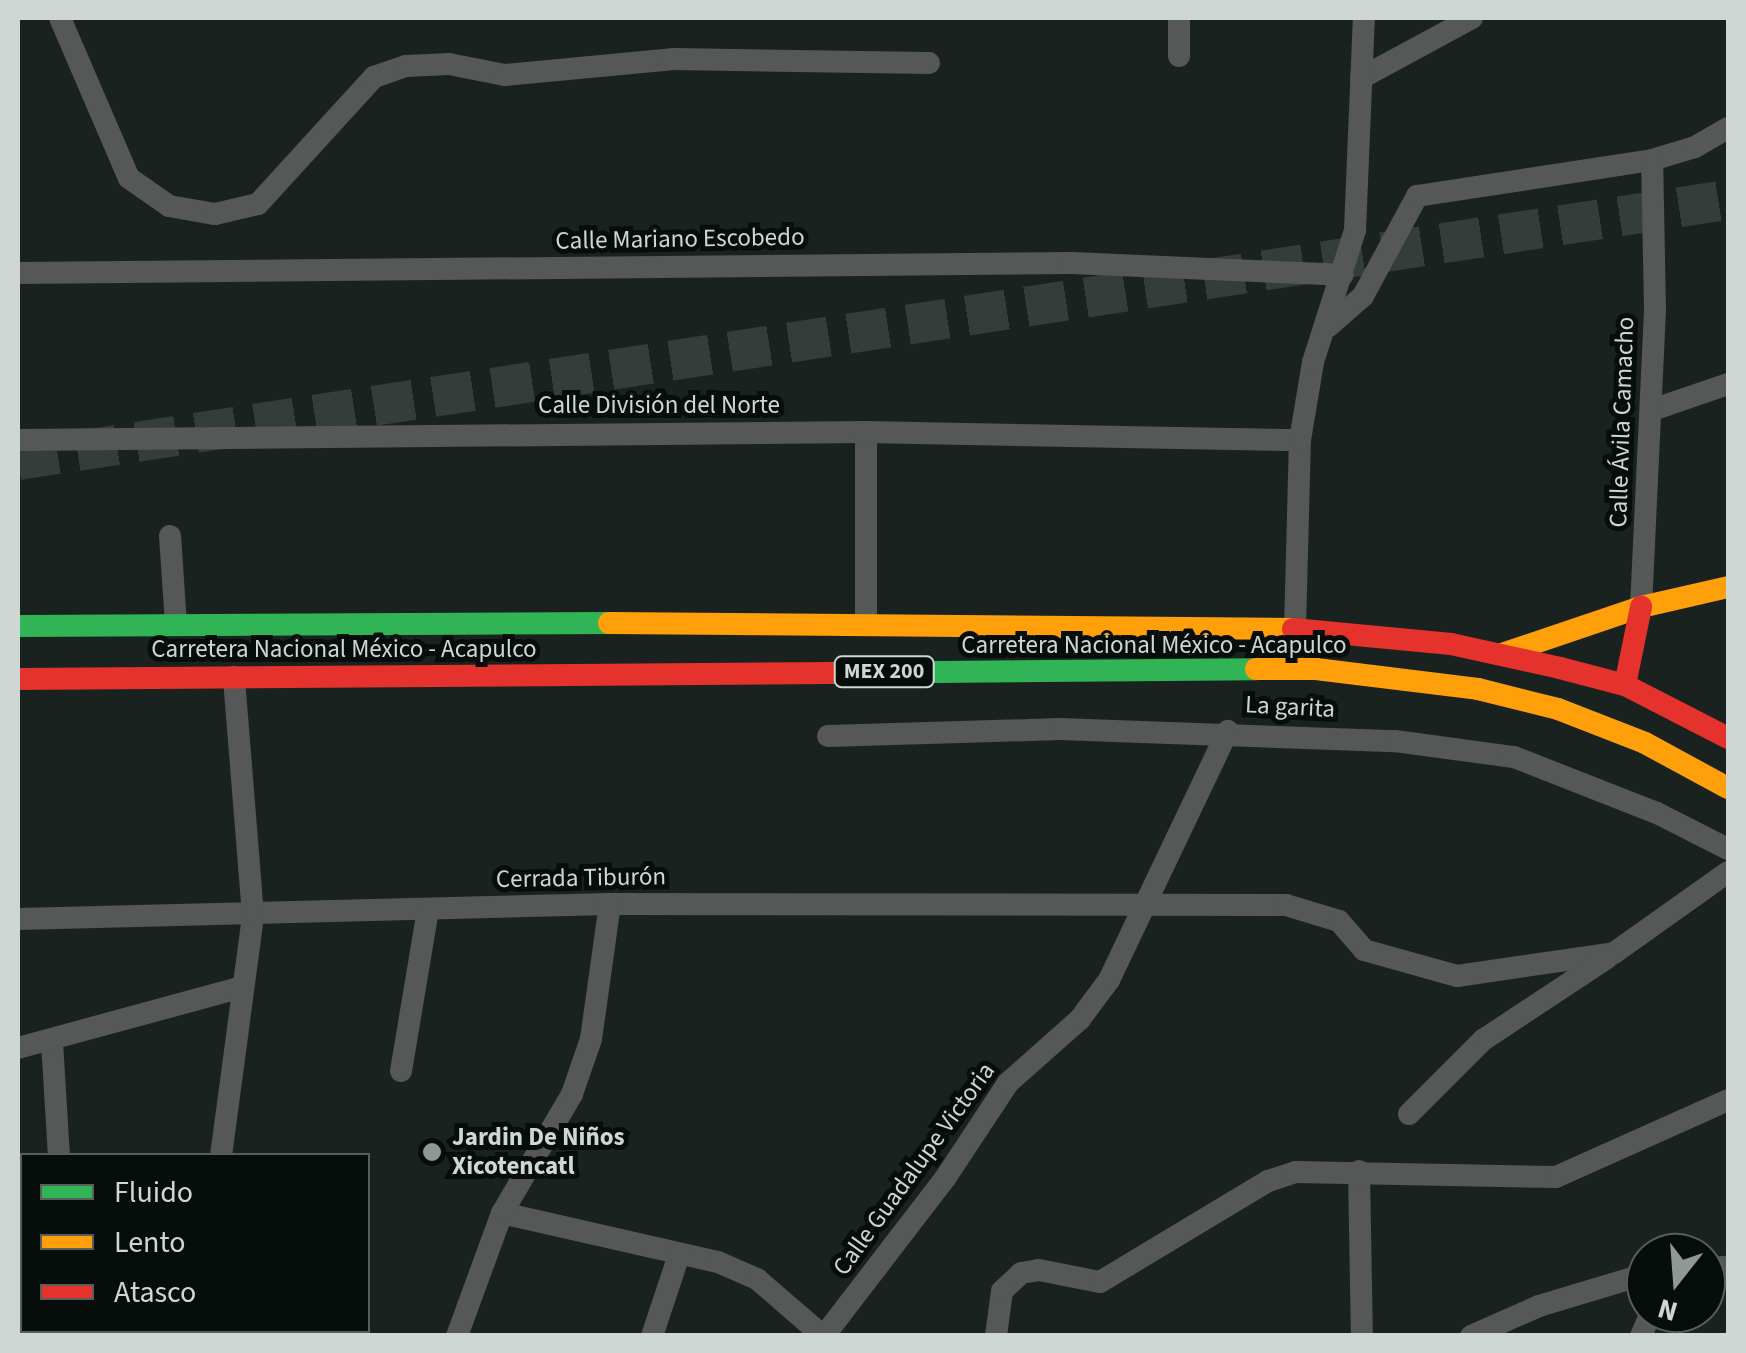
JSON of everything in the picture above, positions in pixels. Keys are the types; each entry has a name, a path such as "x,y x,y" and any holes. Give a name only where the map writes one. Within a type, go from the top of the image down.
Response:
{"main road":[{"path":"1502,654 1641,608 1728,587"},
{"name":"Calle Ávila Camacho","path":"1625,685 1641,608"},
{"name":"Carretera Nacional México - Acapulco","path":"18,626 866,622 1295,629 1502,654 1625,685 1728,738"},
{"name":"Carretera Nacional México - Acapulco","path":"18,680 1316,669 1478,688 1558,710 1645,743 1728,788"}],"street":[{"path":"60,18 129,178 169,206 215,214 258,204 374,77 406,66 449,64 505,75 674,59 929,63"},
{"path":"1179,18 1180,56"},
{"path":"1295,629 1300,440 1313,362 1329,326 1361,188 1364,18"},
{"path":"1361,78 1472,18"},
{"path":"1329,326 1363,296 1417,196 1652,160 1695,147 1728,128"},
{"name":"Calle Ávila Camacho","path":"1641,608 1652,410 1652,160"},
{"name":"Calle Mariano Escobedo","path":"18,273 1072,264 1343,275"},
{"path":"1652,410 1728,384"},
{"path":"866,432 866,622"},
{"name":"Calle División del Norte","path":"18,440 866,432 1300,440"},
{"path":"170,536 176,623"},
{"path":"221,1153 253,915 234,677"},
{"name":"La garita","path":"828,736 1228,731 1396,741 1514,757 1657,812 1728,849"},
{"name":"Calle Guadalupe Victoria","path":"823,1336 946,1178 1008,1082 1080,1019 1109,980 1228,731"},
{"path":"1409,1114 1483,1040 1728,872"},
{"path":"457,1336 502,1212 572,1094 591,1039 610,904"},
{"name":"Cerrada Tiburón","path":"18,919 610,904 1145,904 1319,911 1339,921 1364,950 1457,976 1614,953"},
{"path":"401,1071 428,910"},
{"path":"18,1048 52,1042 242,987"},
{"path":"52,1042 59,1153"},
{"path":"996,1336 1002,1292 1021,1273 1039,1270 1100,1282 1268,1181 1295,1172 1528,1181 1556,1177 1728,1100"},
{"path":"1359,1172 1362,1336"},
{"path":"502,1212 679,1254 757,1279 823,1336"},
{"path":"652,1336 679,1254"},
{"path":"1471,1336 1556,1300 1626,1280"}],"tunnel":[{"path":"18,460 1728,200"}],"traffic: fast":[{"path":"18,626 609,623"},
{"path":"829,673 1256,669"}],"traffic: slow":[{"path":"1502,654 1641,607 1728,587"},
{"path":"609,623 1293,629"},
{"path":"1256,669 1316,669 1478,689 1558,709 1645,743 1728,788"}],"traffic: jam":[{"path":"1625,685 1641,607"},
{"path":"1293,629 1451,644 1560,668 1625,685 1728,738"},
{"path":"18,679 829,673"}],"place":[{"name":"Jardin De Niños Xicotencatl","path":"432,1152"}]}
